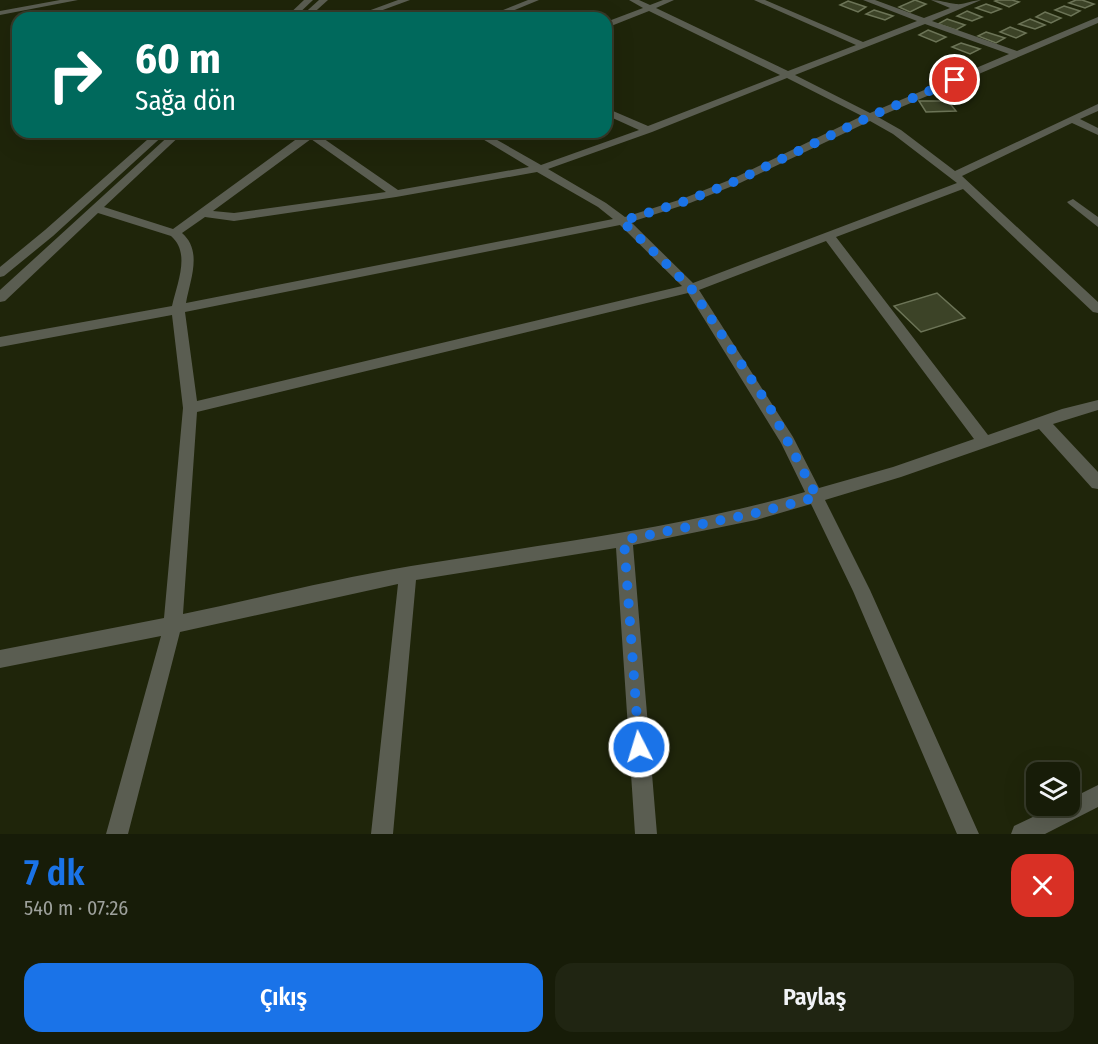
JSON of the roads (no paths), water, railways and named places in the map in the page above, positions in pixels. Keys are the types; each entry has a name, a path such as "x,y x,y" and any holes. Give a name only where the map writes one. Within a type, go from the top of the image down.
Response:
{"street":[{"path":"0,14 74,0"},
{"path":"296,12 309,0"},
{"path":"310,12 324,0"},
{"path":"371,12 406,0"},
{"path":"502,12 535,0"},
{"path":"633,0 871,116 955,175 1097,306"},
{"path":"612,23 670,0"},
{"path":"758,0 861,44"},
{"path":"867,0 1017,54"},
{"path":"935,0 957,8"},
{"path":"202,213 234,217 396,194 542,168 648,130 977,0"},
{"path":"0,342 622,221 686,201 736,181 871,116 1098,20"},
{"path":"955,175 1098,106"},
{"path":"612,114 648,130"},
{"path":"1071,119 1098,132"},
{"path":"0,273 49,233 155,138"},
{"path":"0,298 172,138"},
{"path":"175,233 305,138"},
{"path":"319,138 396,194"},
{"path":"487,138 594,200 622,221 691,288 769,406 817,497 861,590 968,834"},
{"path":"190,408 691,288 965,184"},
{"path":"1073,202 1098,223"},
{"path":"95,208 175,233 183,240 189,255 178,309 190,408 173,625 117,834"},
{"path":"830,236 985,442"},
{"path":"0,659 173,625 408,574 624,540 744,516 817,497 1098,405"},
{"path":"1042,422 1098,483"},
{"path":"624,540 646,834"},
{"path":"382,834 408,574"},
{"path":"1022,834 1098,796"}]}
